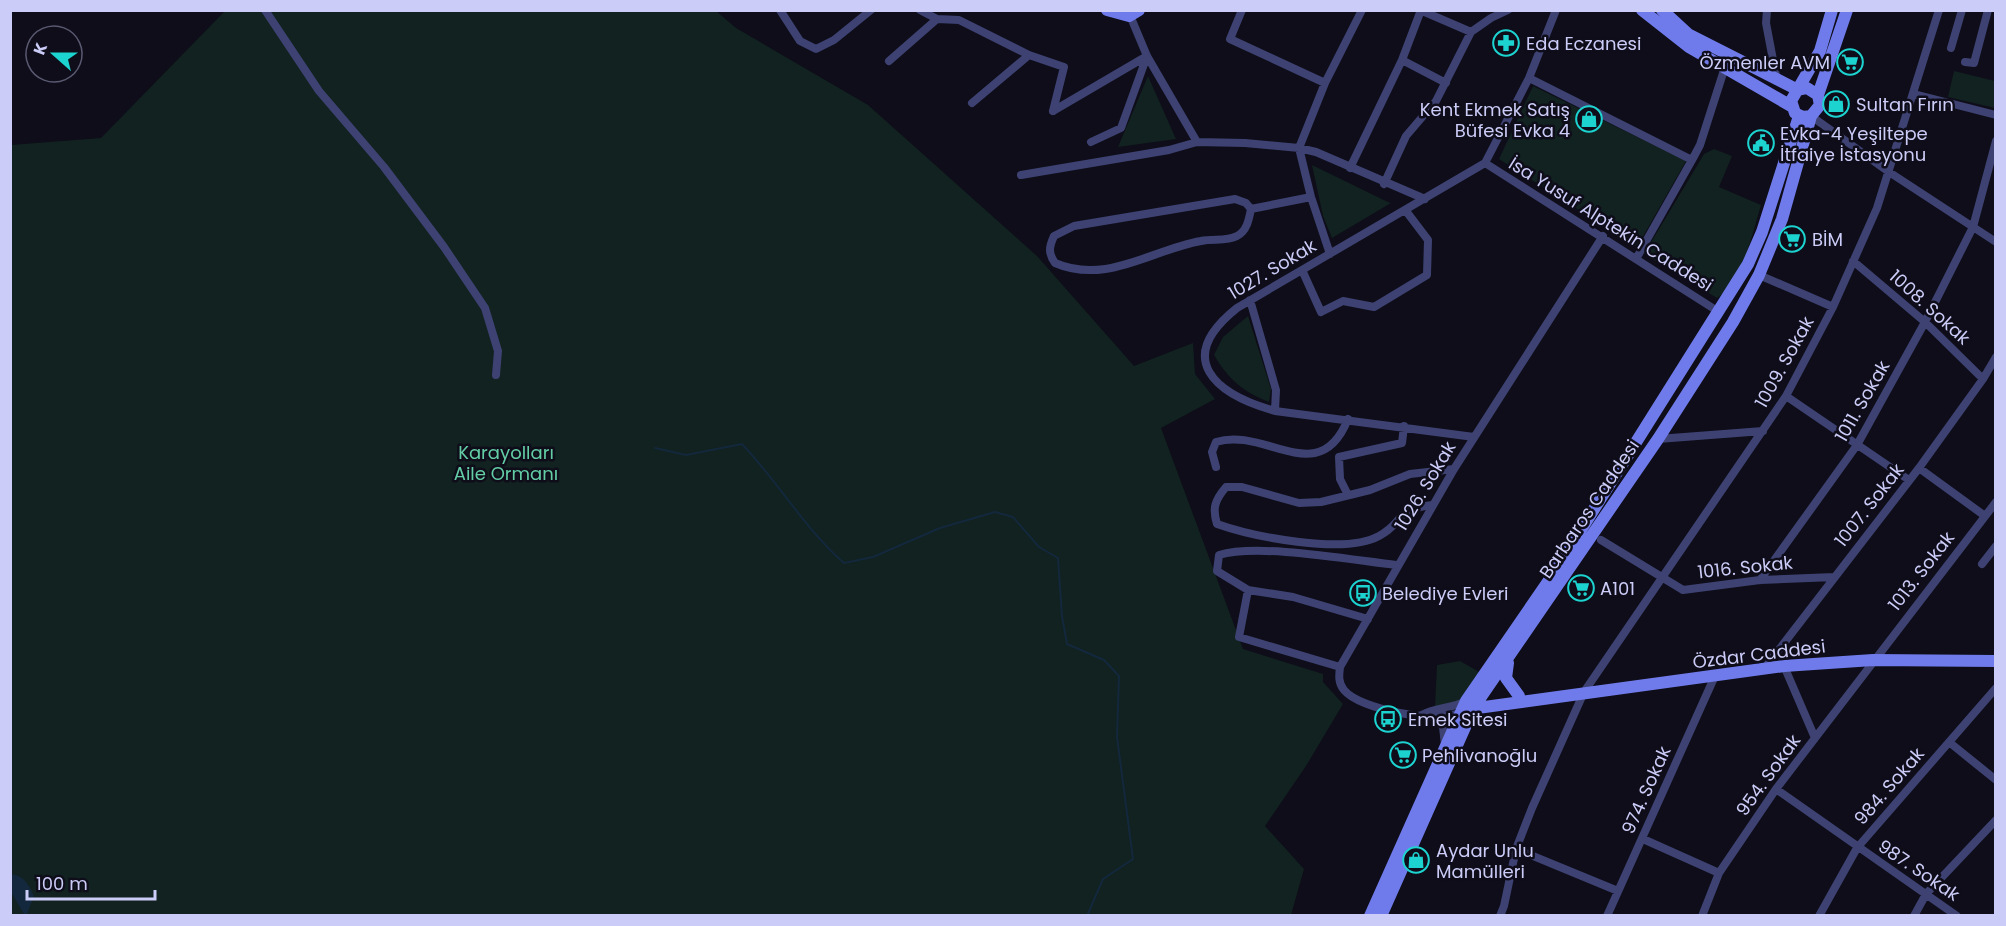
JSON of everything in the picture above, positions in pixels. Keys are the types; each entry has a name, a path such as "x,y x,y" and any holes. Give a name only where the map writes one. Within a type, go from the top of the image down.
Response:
{"main road":[{"path":"1107,10 1132,12"},
{"path":"1642,10 1672,20 1689,47 1800,112"},
{"path":"1662,10 1689,34 1777,81 1798,90 1807,88 1818,95"},
{"path":"1800,112 1792,97 1820,51 1832,10"},
{"path":"1800,112 1820,105 1818,95 1846,10"},
{"name":"Barbaros Caddesi","path":"1474,701 1510,656 1658,439 1733,322 1759,275 1782,219 1800,112"},
{"name":"Barbaros Caddesi","path":"1381,915 1474,701 1748,264 1762,231 1800,112"},
{"path":"1510,656 1506,678 1524,698"},
{"name":"Özdar Caddesi","path":"1461,712 1474,701 1714,678 1785,666 1873,660 1995,661"},
{"path":"1370,915 1461,712"}],"street":[{"path":"265,10 319,91 384,167 444,247 485,308 498,351 496,375"},
{"path":"780,10 800,41 816,49 834,40 872,10"},
{"path":"920,10 937,19 959,20 1029,55 1064,67 1053,111 1147,56"},
{"path":"1242,10 1230,39 1325,83"},
{"path":"1330,254 1311,197 1299,148 1325,83 1362,10"},
{"path":"1384,184 1406,136 1436,101 1471,32 1491,18 1508,10"},
{"path":"1485,163 1529,78 1556,10"},
{"path":"1767,10 1766,23 1777,81"},
{"name":"1009. Sokak","path":"1500,915 1516,849 1584,692 1786,396 1833,307 1877,208 1939,10"},
{"path":"1951,48 1962,10"},
{"path":"1965,62 1974,63 1988,10"},
{"path":"1350,168 1402,60 1421,11 1471,32"},
{"path":"1132,12 1147,56 1197,142"},
{"path":"889,61 937,19"},
{"path":"972,103 1029,55"},
{"path":"1091,142 1121,128 1147,56"},
{"path":"1402,60 1446,82"},
{"path":"1636,259 1700,145 1725,67"},
{"path":"1529,78 1692,160"},
{"path":"1914,94 1995,115"},
{"path":"1800,112 1995,242"},
{"path":"1021,175 1216,140 1299,148 1425,199"},
{"name":"1011. Sokak","path":"1760,580 1857,445 1925,322 1973,227 1995,141"},
{"name":"1027. Sokak","path":"1474,436 1275,411 1253,405 1220,386 1211,378 1205,360 1213,333 1225,318 1250,300 1485,163"},
{"name":"İsa Yusuf Alptekin Caddesi","path":"1485,163 1603,236 1719,312"},
{"path":"1251,209 1311,197"},
{"path":"1235,199 1246,202 1251,209 1245,229 1239,236 1202,240 1117,268 1083,271 1055,263 1050,256 1049,246 1054,236 1074,226 1235,199"},
{"path":"1302,270 1321,312 1342,301 1374,307 1427,274 1428,240 1406,211"},
{"name":"1026. Sokak","path":"1340,667 1396,565 1474,436 1603,236"},
{"name":"1008. Sokak","path":"1853,261 1925,322 1983,379"},
{"path":"1759,275 1833,307"},
{"path":"1250,300 1276,390 1275,411"},
{"name":"1007. Sokak","path":"1764,669 1919,468 1983,379 1995,357"},
{"path":"1786,396 1909,480"},
{"path":"1216,467 1212,452 1216,442 1228,438 1246,440 1308,455 1322,452 1341,435 1348,419"},
{"path":"1348,495 1340,479 1339,457 1402,443 1404,426"},
{"path":"1658,439 1763,430"},
{"path":"1919,468 1986,516"},
{"path":"1432,505 1412,507 1400,515 1381,535 1363,543 1293,542 1247,535 1217,524 1212,511 1217,497 1226,487 1242,487 1299,503 1321,502 1370,490 1410,474 1454,469"},
{"name":"1013. Sokak","path":"1873,660 1995,502"},
{"name":"1016. Sokak","path":"1601,540 1683,590 1760,580 1834,577"},
{"path":"1982,564 1995,546"},
{"path":"1368,619 1293,597 1248,590 1217,571 1219,555 1230,552 1275,553 1396,565"},
{"path":"1248,590 1239,637 1340,667 1340,682 1344,690 1356,698 1393,712 1433,717 1454,716 1461,712"},
{"name":"954. Sokak","path":"1702,915 1719,873 1776,789 1873,660"},
{"path":"1785,666 1815,738"},
{"name":"974. Sokak","path":"1607,915 1714,678"},
{"name":"984. Sokak","path":"1819,915 1857,848 1995,688"},
{"path":"1422,715 1474,701"},
{"path":"1433,717 1443,727 1445,746"},
{"path":"1949,742 1995,780"},
{"name":"987. Sokak","path":"1776,789 1857,848 1957,915"},
{"path":"1914,915 1926,894 1995,820"},
{"path":"1642,839 1719,873"},
{"path":"1516,849 1618,891"}],"green space":[{"name":"Karayolları Aile Ormanı","path":"225,11 716,11 736,28 868,105 1037,256 1134,366 1193,343 1195,374 1215,399 1161,428 1243,649 1323,674 1323,682 1343,704 1306,766 1265,826 1304,869 1291,915 11,916 11,145 101,138"},
{"path":"1954,71 1995,81 1995,108 1948,97"},
{"path":"1148,76 1176,139 1118,147"},
{"path":"1533,86 1686,161 1637,247 1499,159"},
{"path":"1714,149 1732,156 1719,187 1761,205 1740,269 1726,291 1717,298 1644,254 1704,154"},
{"path":"1312,165 1391,203 1332,238 1323,216"},
{"path":"1248,316 1271,389 1269,402 1251,394 1237,384 1214,355 1223,337"},
{"path":"1460,661 1481,673 1462,703 1435,707 1437,665"}],"water":[{"path":"10,874 22,878 34,896 27,914 24,914 12,894"}],"waterway":[{"path":"655,448 686,455 742,444 816,535 844,563 873,557 940,528 995,512 1013,517 1039,547 1058,558 1062,616 1067,644 1104,660 1119,676 1117,737 1133,859 1103,879 1087,916"}],"place":[{"name":"Eda Eczanesi","path":"1506,43"},
{"name":"Özmenler AVM","path":"1850,62"},
{"name":"Sultan Fırın","path":"1836,104"},
{"name":"Kent Ekmek Satış Büfesi Evka 4","path":"1589,119"},
{"name":"Evka-4 Yeşiltepe İtfaiye İstasyonu","path":"1761,143"},
{"name":"BİM","path":"1792,239"},
{"name":"A101","path":"1581,588"},
{"name":"Belediye Evleri","path":"1363,593"},
{"name":"Emek Sitesi","path":"1388,719"},
{"name":"Pehlivanoğlu","path":"1403,755"},
{"name":"Aydar Unlu Mamülleri","path":"1416,860"}]}
